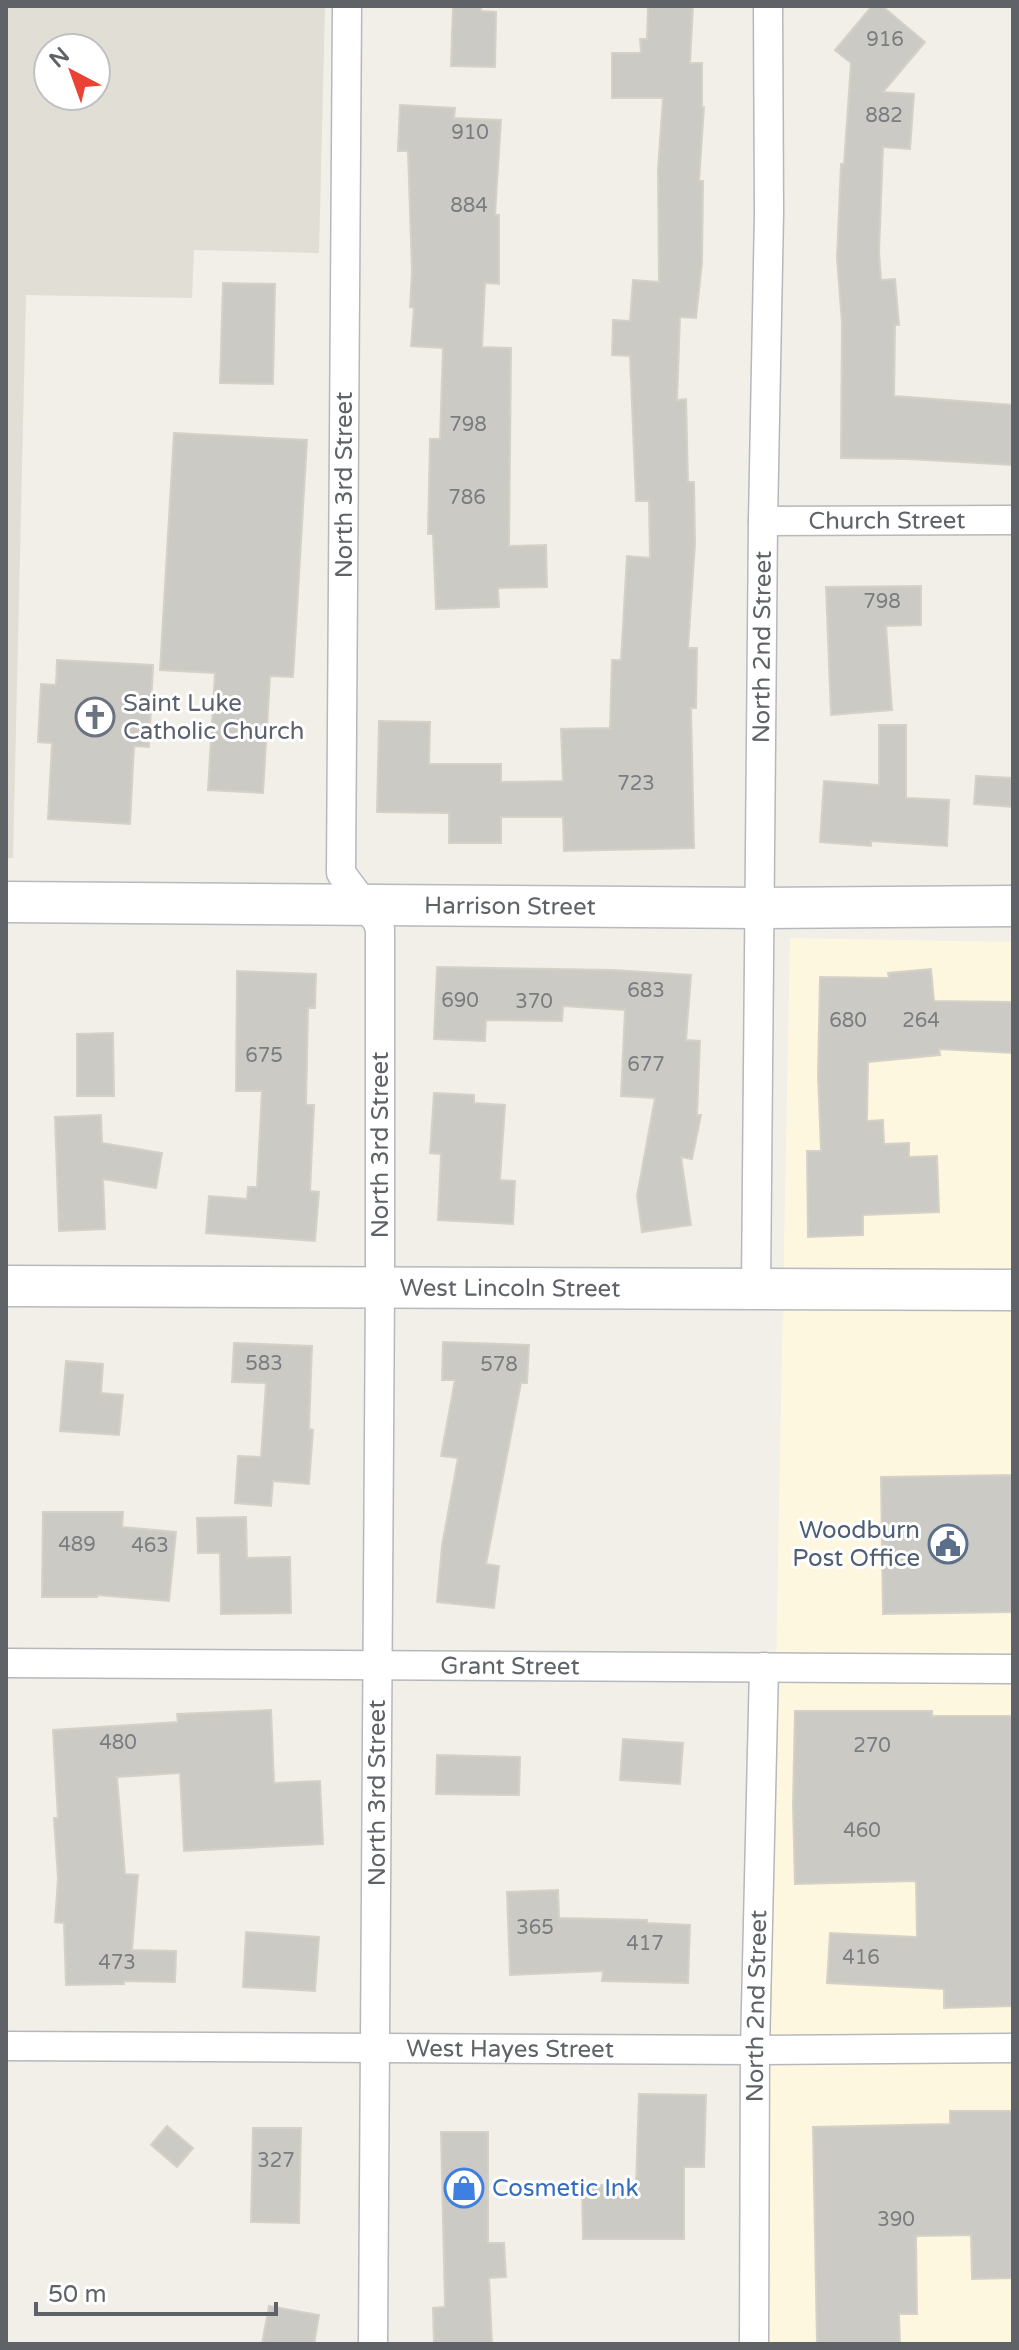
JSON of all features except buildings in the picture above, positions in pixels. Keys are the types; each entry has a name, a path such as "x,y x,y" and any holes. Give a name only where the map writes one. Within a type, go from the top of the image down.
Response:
{"street":[{"name":"North 3rd Street","path":"347,6 341,873 380,929 373,2344"},
{"name":"North 2nd Street","path":"756,1289 758,908 769,213 768,6"},
{"name":"Church Street","path":"763,521 1013,520"},
{"name":"Harrison Street","path":"6,902 758,908 1013,906"},
{"name":"West Lincoln Street","path":"6,1286 1013,1290"},
{"name":"Grant Street","path":"6,1663 1013,1669"},
{"name":"North 2nd Street","path":"754,2344 755,2050 764,1667"},
{"name":"West Hayes Street","path":"6,2046 755,2050 1013,2048"}],"shaded area":[{"path":"6,6 325,6 319,253 194,250 192,298 26,295 13,858 6,858"},
{"path":"790,938 1013,942 1013,2344 763,2344"}],"place":[{"name":"Saint Luke Catholic Church","path":"95,717"},
{"name":"Woodburn Post Office","path":"948,1544"},
{"name":"Cosmetic Ink","path":"464,2188"}]}
